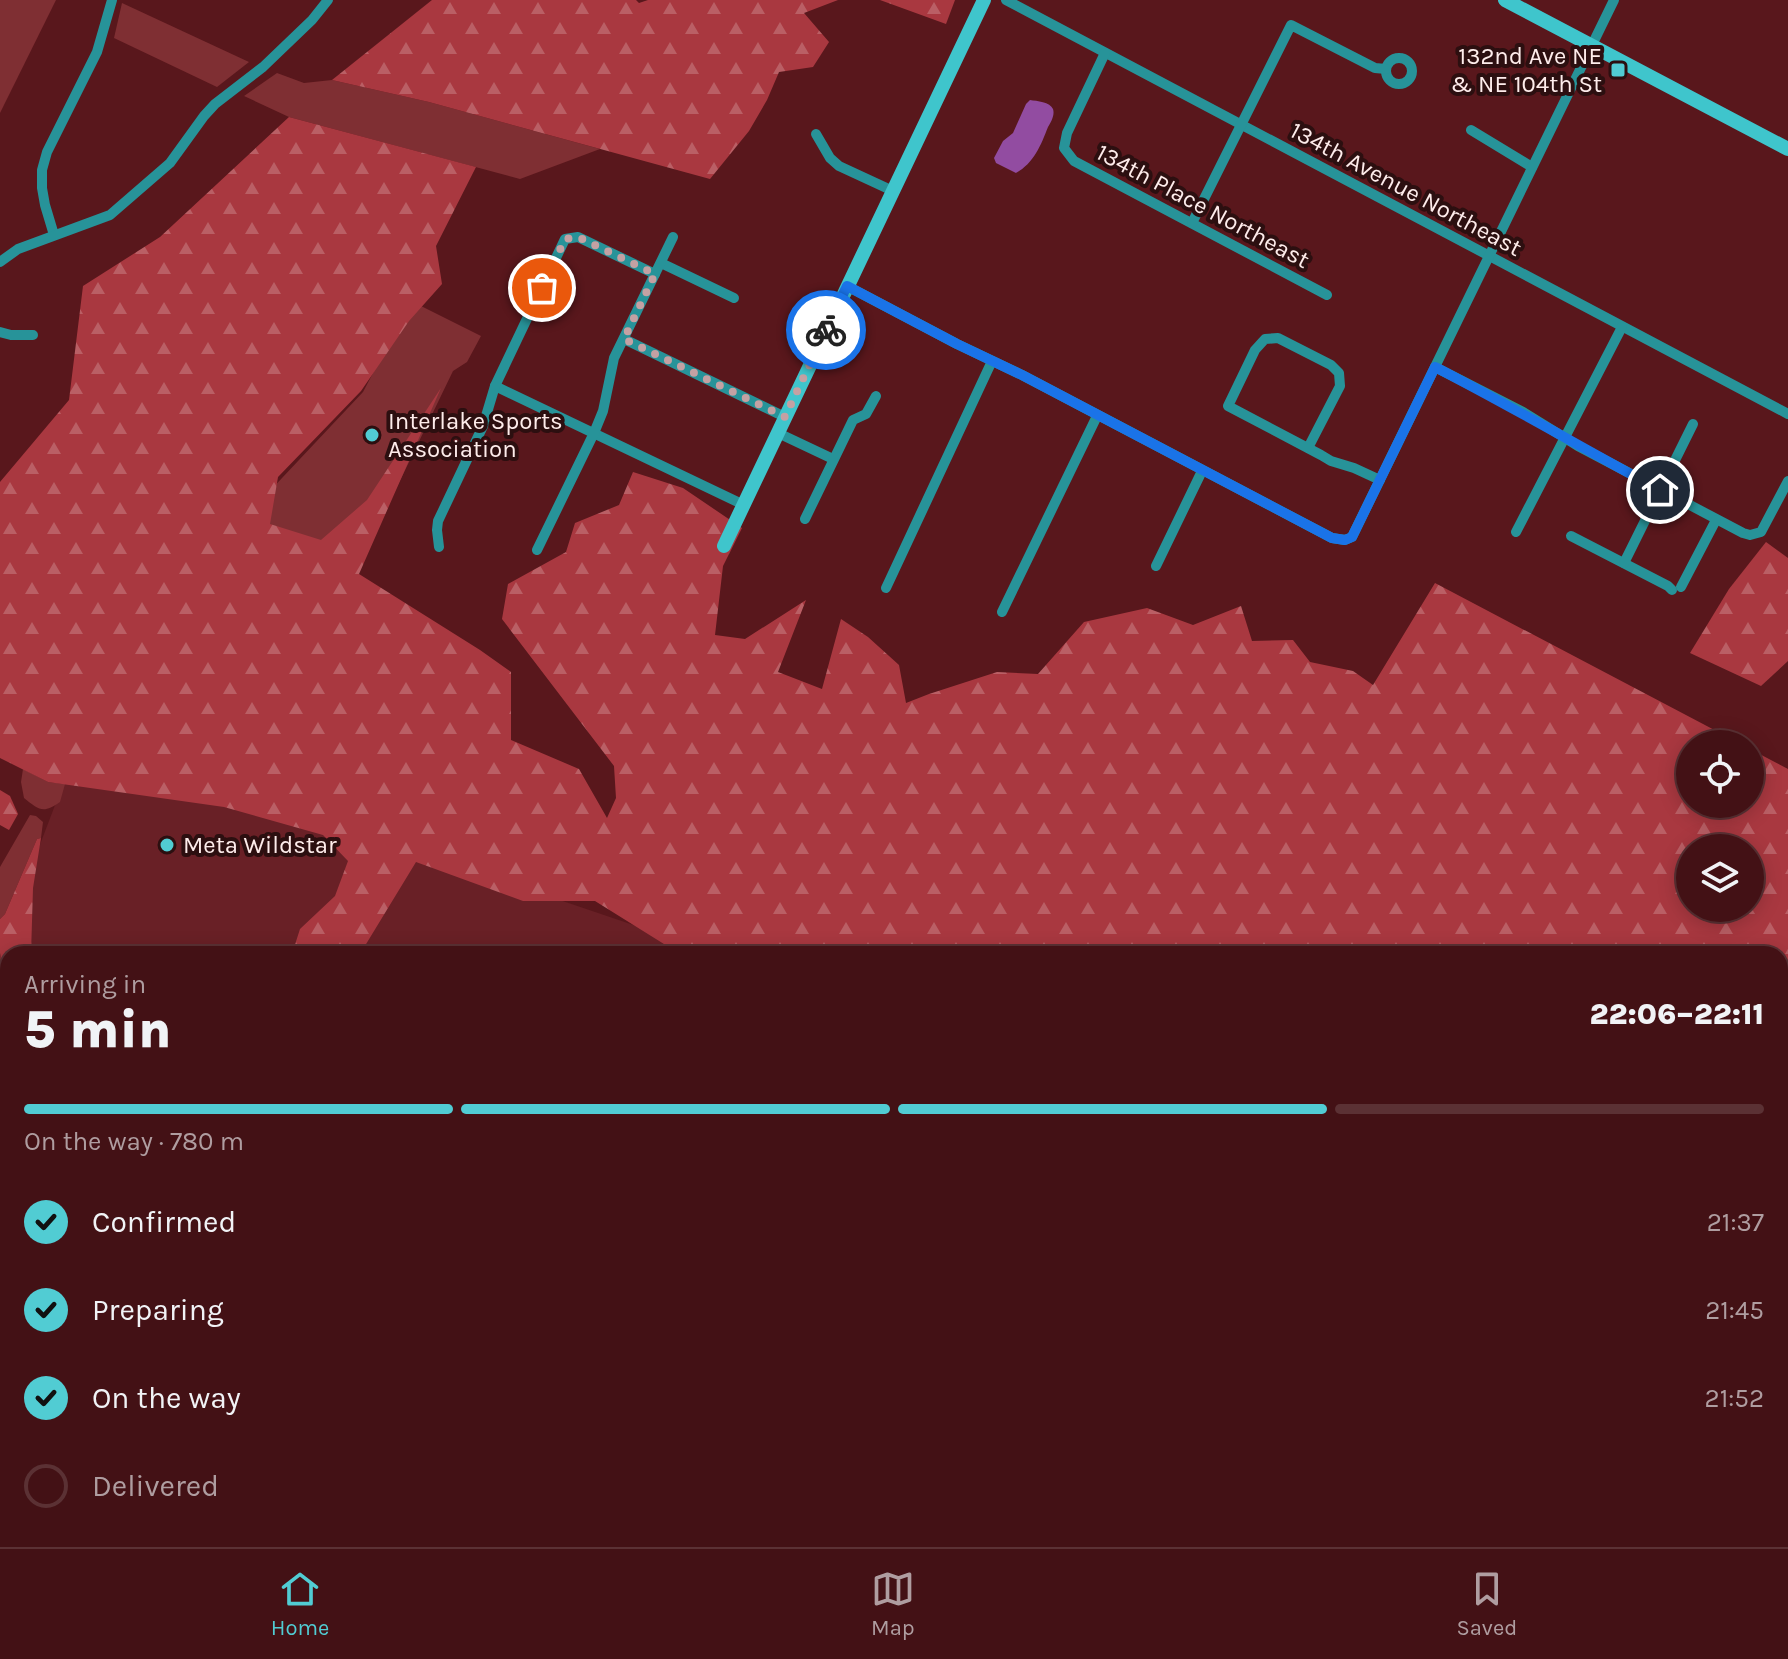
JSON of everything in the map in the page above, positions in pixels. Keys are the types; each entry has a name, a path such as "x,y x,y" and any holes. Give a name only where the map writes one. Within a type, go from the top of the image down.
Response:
{"street":[{"path":"54,235 45,205 42,170 47,152 97,52 112,0"},
{"path":"0,262 18,249 110,215 170,163 215,104 263,67 312,20 328,0"},
{"path":"724,546 984,0"},
{"name":"134th Avenue Northeast","path":"1006,0 1788,414"},
{"path":"1505,0 1788,149"},
{"path":"847,286 1332,538 1345,540 1352,537 1614,0"},
{"path":"1192,223 1291,25 1375,68 1386,69"},
{"name":"134th Place Northeast","path":"1105,53 1067,133 1064,148 1074,161 1327,295"},
{"path":"1471,130 1532,167"},
{"path":"816,134 830,158 839,166 893,191"},
{"path":"439,547 438,521 483,426 495,386 565,239 578,237 655,274"},
{"path":"537,550 603,411 614,358 673,237"},
{"path":"661,263 734,298"},
{"path":"1516,532 1622,327"},
{"path":"0,332 33,335"},
{"path":"1308,448 1340,386 1339,373 1331,365 1278,338 1265,339 1255,350 1228,406 1331,461 1380,480"},
{"path":"624,339 785,417"},
{"path":"886,588 992,361"},
{"path":"1435,367 1743,533 1757,534 1766,526 1788,481"},
{"path":"495,386 744,505"},
{"path":"805,519 853,420 866,414 876,396"},
{"path":"1002,612 1097,416"},
{"path":"1624,563 1693,424"},
{"path":"778,433 833,459"},
{"path":"1156,566 1202,471"},
{"path":"1571,536 1676,588 1716,520"}],"shaded area":[{"path":"1030,100 1049,105 1053,116 1036,153 1016,173 996,163 994,158 1003,141 1013,133"},
{"path":"73,758 259,798 663,935 677,946 24,946 17,905"}],"green space":[{"path":"0,0 56,0 0,113"},
{"path":"432,0 636,0 639,3 648,0 838,0 804,13 829,42 813,67 779,72 749,131 710,179 429,102 332,80"},
{"path":"880,0 955,0 946,24"},
{"path":"122,3 249,62 217,87 114,38"},
{"path":"277,73 304,83 332,80 429,102 600,149 520,179 289,117 244,96"},
{"path":"289,117 476,167 436,246 442,284 409,321 361,391 278,477 270,524 321,540 367,500 441,388 359,574 511,672 511,740 579,769 607,818 616,798 614,766 502,619 508,584 566,552 575,523 619,505 633,472 683,488 742,528 723,566 715,635 745,639 806,600 778,672 822,689 841,619 868,637 899,665 906,703 997,672 1038,674 1084,622 1147,608 1193,625 1241,606 1252,641 1293,640 1310,662 1353,671 1373,685 1435,583 1714,730 1676,730 1676,818 1764,818 1764,756 1788,769 1788,946 667,946 595,901 523,901 416,862 365,946 295,946 300,929 335,896 348,861 323,835 224,807 48,782 0,758 0,482 69,400 83,286 160,237"},
{"name":"Interlake Sports Association","path":"411,301 481,336 467,362 453,371 338,609 216,548 363,392"},
{"path":"1766,542 1788,558 1788,661 1761,686 1690,653 1729,589"},
{"path":"23,769 48,782 65,784 60,802 41,809 24,798 21,782"},
{"path":"0,790 10,796 18,814 9,830 0,825"},
{"path":"30,815 43,822 41,838 37,839 5,914 0,919 0,867"},
{"path":"41,838 33,888 31,946 0,946 0,919 5,914 37,839"}],"way so far":[{"path":"542,288 565,239 572,237 578,237 655,274 624,339 785,417 826,330"}],"place":[{"name":"132nd Ave NE & NE 104th St","path":"1618,70"},
{"name":"Interlake Sports Association","path":"372,435"},
{"name":"Meta Wildstar","path":"167,845"}],"route":[{"path":"826,330 847,286 1332,538 1345,540 1352,537 1435,367 1523,412 1660,490"}]}
